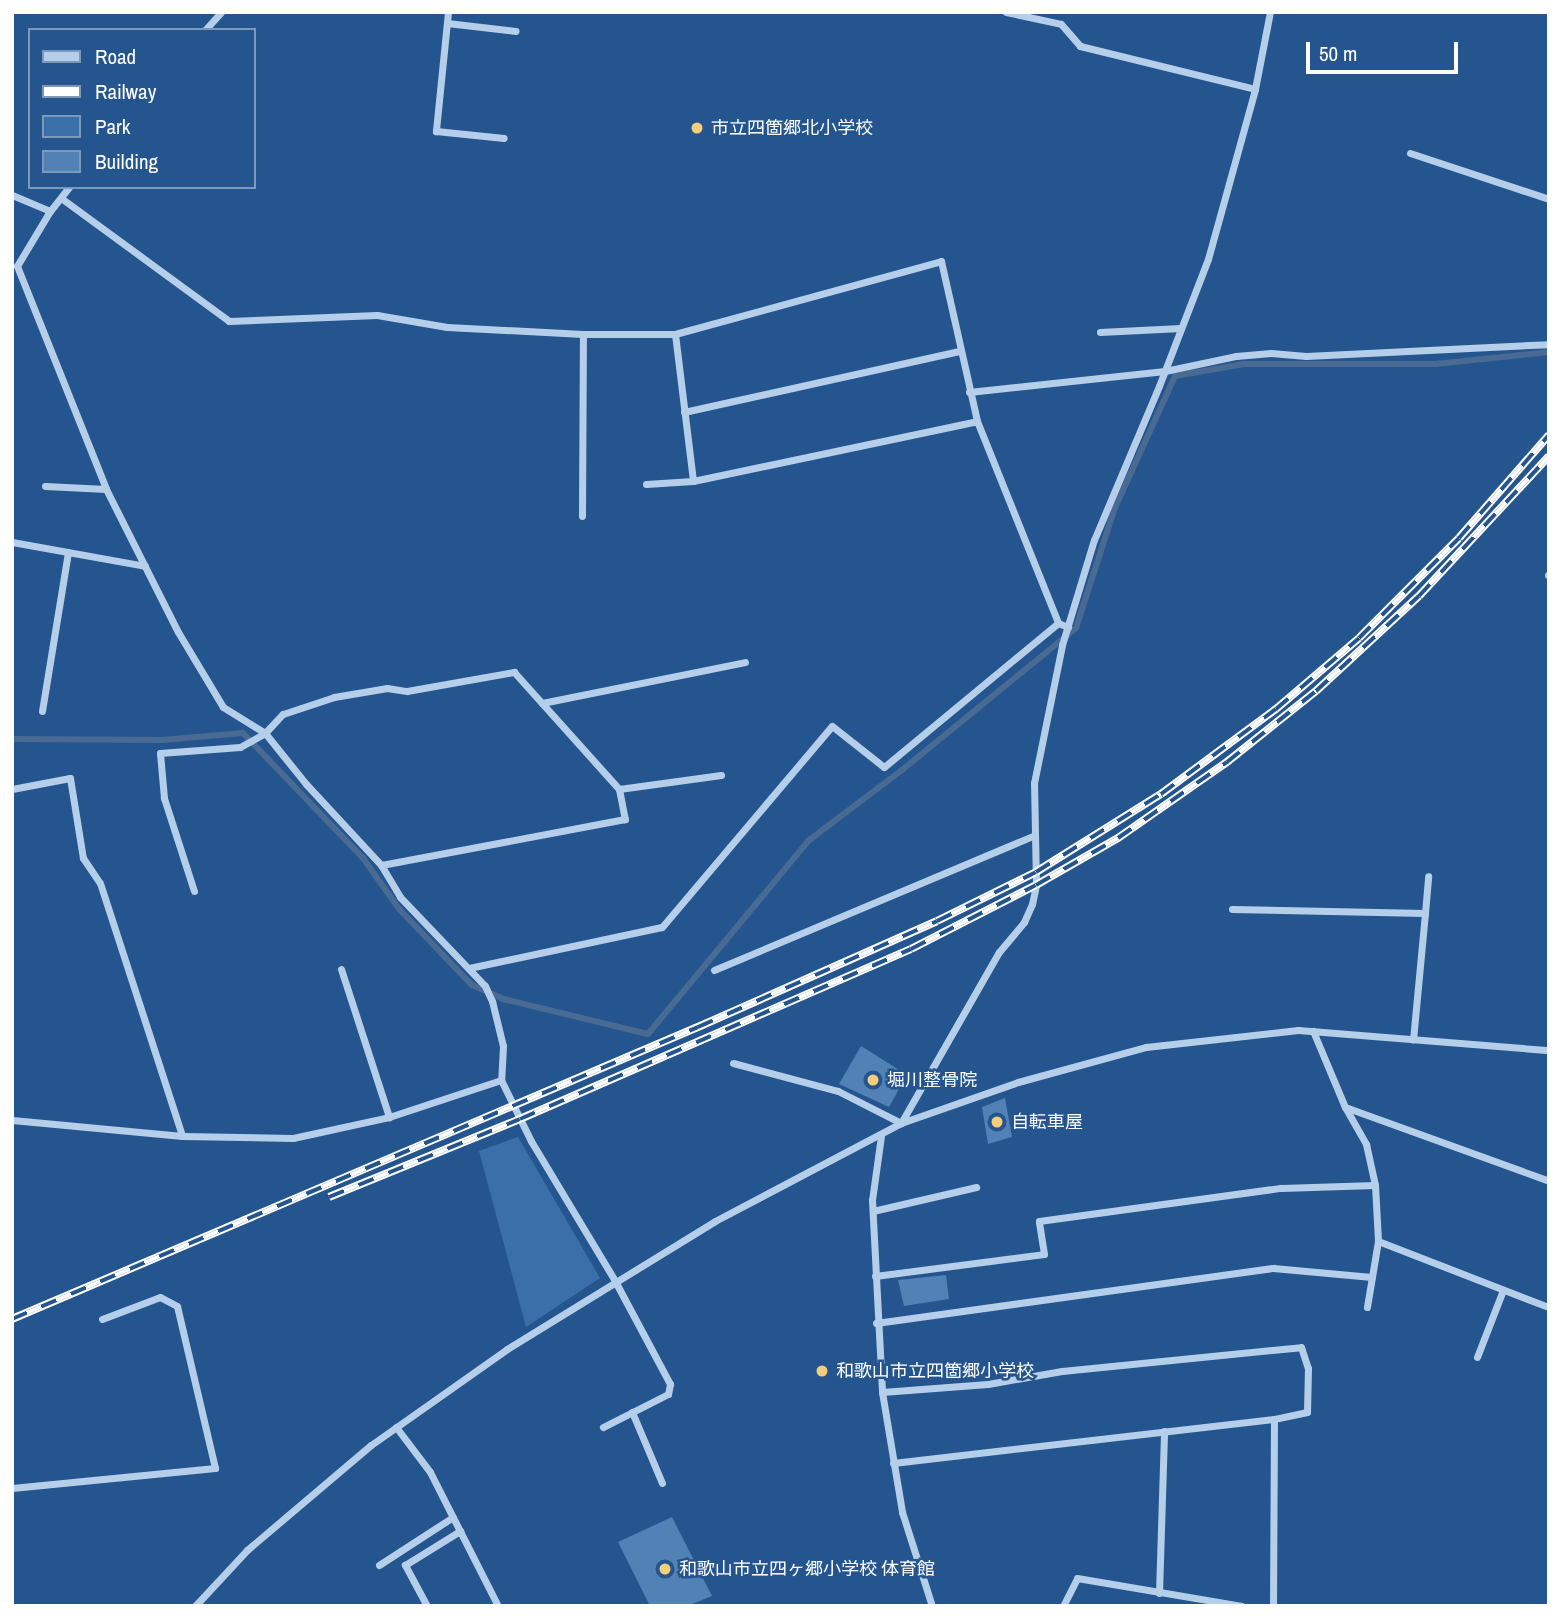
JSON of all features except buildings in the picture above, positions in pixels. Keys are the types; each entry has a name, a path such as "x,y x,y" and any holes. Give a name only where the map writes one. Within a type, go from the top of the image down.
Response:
{"street":[{"path":"207,28 221,12"},
{"path":"448,12 436,131 504,138"},
{"path":"1006,12 1061,24 1080,46 1255,89"},
{"path":"901,1123 999,953 1028,913 1036,885 1034,783 1062,645 1094,540 1165,371 1208,259 1255,89 1270,12"},
{"path":"447,23 516,31"},
{"path":"1410,153 1549,199"},
{"path":"68,189 50,211 15,267 106,489 178,632 223,706 265,733 306,784 382,865 400,897 485,986 492,1001 503,1046 500,1080 531,1141 615,1282 670,1384 668,1394 603,1427"},
{"path":"12,195 50,211"},
{"path":"61,198 229,321 377,315 447,327 583,334 675,334 941,261 959,351 977,421 1058,623 1068,627"},
{"path":"1100,332 1181,328"},
{"path":"582,516 583,334"},
{"path":"675,334 693,481"},
{"path":"969,392 1165,371 1236,356 1271,353 1306,356 1549,344"},
{"path":"684,412 959,351"},
{"path":"646,484 693,481 977,421"},
{"path":"45,486 106,489"},
{"path":"12,542 145,566"},
{"path":"42,711 68,552"},
{"path":"469,968 662,927 832,726 884,767 1058,623"},
{"path":"542,703 745,662"},
{"path":"194,891 164,798 160,753 240,747 265,733 283,714 334,697 387,688 407,691 513,672 619,789 625,819 382,865"},
{"path":"619,789 721,775"},
{"path":"12,789 71,778 83,858 100,883 182,1136"},
{"path":"714,970 1035,835"},
{"path":"1413,1039 1428,876"},
{"path":"1232,909 1425,913"},
{"path":"341,969 389,1117"},
{"path":"1313,1031 1345,1107 1366,1144 1376,1185 1378,1241 1367,1307"},
{"path":"195,1606 247,1550 396,1427 507,1349 715,1221 881,1136 901,1123 1018,1082 1146,1047 1313,1031 1549,1050"},
{"path":"733,1063 838,1091 901,1123"},
{"path":"12,1120 182,1136 293,1138 389,1117 500,1080"},
{"path":"1345,1107 1549,1181"},
{"path":"881,1136 873,1211 876,1323 882,1392 902,1512 932,1606"},
{"path":"875,1276 1044,1254 1039,1221 1281,1188 1376,1185"},
{"path":"873,1211 976,1187"},
{"path":"1378,1241 1548,1307"},
{"path":"876,1323 1273,1268 1372,1277"},
{"path":"1477,1357 1503,1290"},
{"path":"12,1488 215,1468 177,1306 160,1297 102,1319"},
{"path":"882,1392 988,1384 1062,1371 1301,1347 1308,1368 1307,1412 1274,1419 893,1463"},
{"path":"632,1412 662,1483"},
{"path":"1273,1606 1274,1419"},
{"path":"396,1427 430,1472 498,1606"},
{"path":"1158,1593 1164,1431"},
{"path":"379,1565 453,1517"},
{"path":"427,1606 405,1565 460,1531"},
{"path":"1063,1606 1077,1578 1242,1606"}],"green space":[{"path":"518,1137 600,1278 526,1327 479,1151"}],"waterway":[{"path":"12,739 162,740 243,733 363,858 400,910 472,985 503,999 648,1034 808,841 902,770 1076,628 1114,510 1175,376 1244,364 1435,364 1549,352"}],"railway":[{"path":"12,1319 698,1027 937,921 1036,872 1161,794 1276,709 1359,638 1459,538 1549,435"},
{"path":"329,1197 520,1119 911,949 1036,885 1118,838 1227,762 1316,691 1419,596 1549,456"}],"place":[{"name":"市立四箇郷北小学校","path":"697,128"},
{"name":"堀川整骨院","path":"873,1080"},
{"name":"自転車屋","path":"997,1122"},
{"name":"和歌山市立四箇郷小学校","path":"822,1371"},
{"name":"和歌山市立四ヶ郷小学校 体育館","path":"665,1569"}]}
